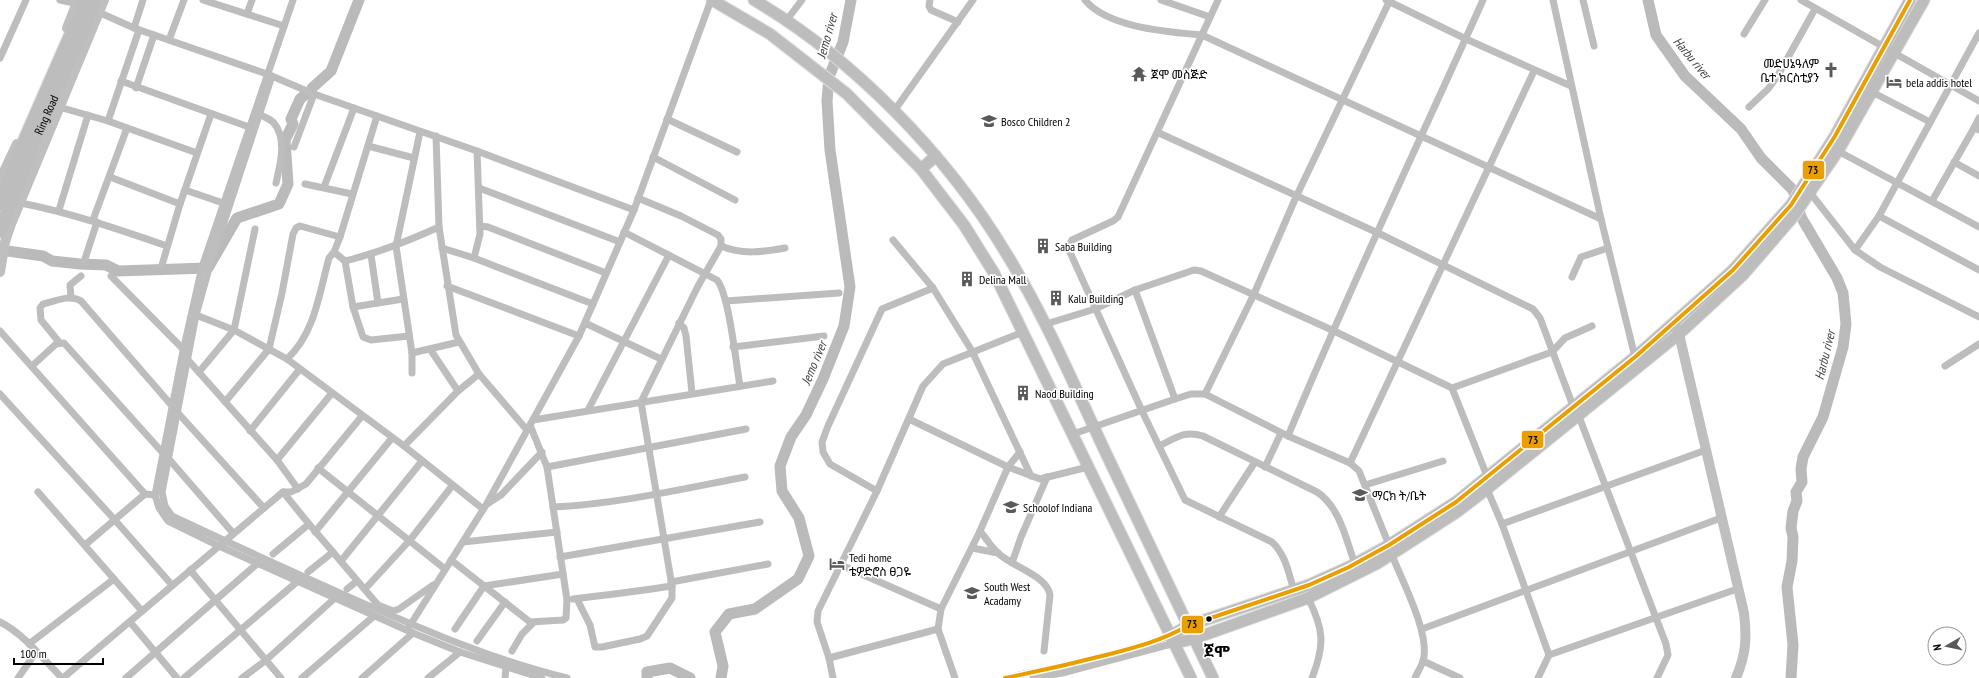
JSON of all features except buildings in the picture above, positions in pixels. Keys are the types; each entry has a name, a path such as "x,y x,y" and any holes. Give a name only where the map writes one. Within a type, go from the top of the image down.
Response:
{"highway":[{"name":"Ring Road","path":"0,204 26,137 87,4"},
{"name":"Ring Road","path":"2,236 35,139 87,4"}],"main road":[{"path":"711,0 770,34 847,94 921,169 964,226 994,272 1191,678"},
{"path":"754,0 819,44 841,61 894,111 936,156 983,218 1006,252 1046,324 1193,639 1213,678"},
{"path":"1576,410 1733,270 1795,206 1910,0"},
{"path":"1804,191 1838,151 1924,0"},
{"path":"921,169 936,156"},
{"path":"1172,640 1187,626 1294,591 1391,550 1456,502 1487,476 1511,462 1576,410 1679,334 1743,275 1793,217 1795,206"},
{"path":"1172,640 1193,639 1308,598 1457,512 1487,489 1511,462"},
{"path":"1177,604 1188,616 1194,619 1207,620"},
{"path":"1203,658 1204,644 1207,634"}],"street":[{"path":"0,58 26,0"},
{"path":"60,0 87,4 137,29 270,75 314,94 420,132 436,136 634,210"},
{"path":"0,180 63,40 87,4 104,0"},
{"path":"108,121 137,29 143,0"},
{"path":"169,40 184,0"},
{"path":"203,0 221,3 247,14 284,26"},
{"path":"247,14 252,0"},
{"path":"293,0 284,26 260,114 210,264 203,272 196,315 162,452 155,495 159,508 168,521 222,543 408,627 414,633 460,652 542,678"},
{"path":"408,627 485,507 579,336 634,210 711,0"},
{"path":"786,21 802,0"},
{"path":"930,0 929,6 932,10 958,22"},
{"path":"894,111 973,0"},
{"path":"1085,0 1101,14 1141,27 1202,35 1344,99 1601,219"},
{"path":"1161,0 1210,17"},
{"path":"1218,0 1159,133 1118,217 1113,221 1072,240 1069,245 1069,250 1142,411 1185,500 1265,538 1280,549 1285,559 1294,591"},
{"path":"1266,467 1285,434 1423,136 1483,0"},
{"path":"1553,0 1601,219 1635,357"},
{"path":"1583,0 1594,46"},
{"path":"1744,34 1765,0"},
{"path":"1801,0 1884,46 1979,102"},
{"path":"1204,394 1254,294 1296,197 1344,99 1389,1 1534,71 1571,86"},
{"path":"0,269 2,236 11,224 21,202 59,107 87,4"},
{"path":"1749,107 1778,77 1815,9"},
{"path":"1855,250 1879,216 1979,33"},
{"path":"136,88 154,35"},
{"path":"1350,463 1534,71"},
{"path":"270,75 249,127 223,203 203,272 187,354 178,413 162,492 165,506 172,516 258,563 374,616 540,672 567,678"},
{"path":"121,81 136,88 249,127"},
{"path":"1872,92 1930,122"},
{"path":"294,147 314,94"},
{"path":"59,107 108,121 197,153"},
{"path":"324,187 354,108"},
{"path":"162,265 180,204 211,114"},
{"path":"260,114 273,122 281,138 281,158 276,184"},
{"path":"59,210 88,115"},
{"path":"287,360 305,338 314,316 329,258 334,252 340,237 376,116"},
{"path":"1932,201 1954,162 1976,129 1979,118"},
{"path":"667,120 737,152"},
{"path":"84,262 95,221 127,128"},
{"path":"412,373 412,353 396,246 420,132"},
{"path":"1159,133 1296,197 1378,233 1533,309 1540,318 1666,644 1668,655 1657,678"},
{"path":"436,136 439,227 454,328 458,342 479,374 530,425 542,452 547,467 568,615 563,620 530,622 451,560"},
{"path":"368,146 414,158"},
{"path":"474,258 478,245 480,226 477,151"},
{"path":"1838,151 1979,227"},
{"path":"653,157 735,200"},
{"path":"1954,162 1979,176"},
{"path":"110,177 180,204"},
{"path":"305,184 352,194"},
{"path":"479,188 620,242"},
{"path":"185,190 223,203"},
{"path":"1804,191 1855,250 1880,267 1979,317"},
{"path":"577,599 590,625 595,647 602,647 647,636 672,598 664,539 641,402 679,323 721,246 721,239 718,235 681,216 638,198"},
{"path":"21,202 59,210 167,246"},
{"path":"1879,216 1979,270"},
{"path":"225,402 269,349 282,293 292,234 296,228 300,226 340,237"},
{"path":"480,226 488,227 606,273"},
{"path":"345,261 371,255 396,246 439,227"},
{"path":"199,372 234,330 256,229"},
{"path":"624,232 706,274 717,280 722,285 740,386"},
{"path":"892,240 933,288 972,351 1031,476"},
{"path":"721,246 740,252 763,252 785,248"},
{"path":"442,248 474,258 593,304"},
{"path":"1572,277 1581,257 1608,248"},
{"path":"334,252 345,261 353,307 363,337 367,340 409,336"},
{"path":"371,255 378,303"},
{"path":"588,410 669,255"},
{"path":"1046,324 1095,309 1135,290 1194,270 1207,273 1332,330 1452,388 1487,476"},
{"path":"71,297 70,285 81,276"},
{"path":"111,276 187,354 199,372 277,460 298,489"},
{"path":"447,286 579,336"},
{"path":"877,491 830,464 823,452 822,442 882,309 933,288"},
{"path":"1135,290 1175,398"},
{"path":"726,301 838,293"},
{"path":"162,452 64,343 59,342 41,320 40,308 43,304 71,297 81,301 173,407"},
{"path":"353,307 403,299"},
{"path":"196,315 234,330 287,360 404,446 452,486 485,507"},
{"path":"1673,322 1679,334 1737,590 1744,613 1746,642 1744,658 1736,678"},
{"path":"585,323 661,359"},
{"path":"679,323 684,328 686,336 692,393"},
{"path":"1452,388 1552,352 1565,338 1592,326"},
{"path":"0,330 145,494 155,495"},
{"path":"833,678 817,616 877,491 923,386 932,374 943,364 972,351 1023,332"},
{"path":"733,347 824,336"},
{"path":"32,366 59,342"},
{"path":"412,353 458,342"},
{"path":"1945,366 1979,344"},
{"path":"430,349 458,391"},
{"path":"250,431 299,370"},
{"path":"404,446 458,391 479,374"},
{"path":"530,425 588,410 773,381"},
{"path":"277,460 332,393"},
{"path":"0,394 172,585"},
{"path":"1073,434 1142,411 1175,398 1191,394 1204,394 1285,434 1350,463 1359,471 1422,629 1424,647 1423,661 1415,678"},
{"path":"178,413 264,508"},
{"path":"0,622 29,644 62,678 284,492 291,492 306,484 362,416"},
{"path":"909,419 1008,467 1040,479 1088,467"},
{"path":"547,467 746,429"},
{"path":"1159,446 1186,433 1193,433 1203,436 1317,492 1325,498 1341,525 1355,564"},
{"path":"315,532 392,438"},
{"path":"1502,524 1706,450"},
{"path":"485,507 501,495 542,452"},
{"path":"955,678 938,629 941,610 980,531 1008,467 1020,452"},
{"path":"168,458 233,534"},
{"path":"341,561 422,461"},
{"path":"1365,485 1443,461"},
{"path":"1219,517 1255,462"},
{"path":"318,468 445,569"},
{"path":"553,508 582,506 745,477"},
{"path":"1012,563 1021,537 1047,477"},
{"path":"365,589 410,540 452,486"},
{"path":"1487,489 1502,524 1549,655"},
{"path":"38,492 142,611"},
{"path":"284,492 315,532 378,605 393,611 399,609 436,583"},
{"path":"85,545 145,494"},
{"path":"1422,629 1721,518"},
{"path":"560,557 760,522"},
{"path":"273,554 309,524"},
{"path":"980,531 998,553 1038,578 1049,588 1050,595 1044,651"},
{"path":"463,542 556,532"},
{"path":"972,548 998,553"},
{"path":"308,572 333,552"},
{"path":"126,678 258,563"},
{"path":"567,600 599,595 618,594 768,564"},
{"path":"841,565 941,610"},
{"path":"190,570 215,602 280,678"},
{"path":"455,629 484,586 563,574"},
{"path":"29,644 114,579"},
{"path":"184,678 298,581"},
{"path":"347,590 357,581"},
{"path":"1538,678 1549,655 1737,590"},
{"path":"242,678 265,661 335,598"},
{"path":"1308,598 1318,618 1322,632 1316,668 1312,678"},
{"path":"477,640 505,602"},
{"path":"302,678 374,616"},
{"path":"130,622 177,678"},
{"path":"512,652 522,634 533,623"},
{"path":"829,658 938,629"},
{"path":"362,678 414,633"},
{"path":"1005,678 1074,664 1148,644 1172,640"},
{"path":"1033,678 1062,673 1172,640"},
{"path":"18,678 36,652"},
{"path":"428,678 460,652"},
{"path":"1423,661 1460,678"},
{"path":"503,677 506,667"}],"waterway":[{"path":"312,88 331,71 359,0"},
{"name":"Jemo river","path":"721,678 723,666 715,632 729,614 755,609 798,579 809,556 799,518 782,491 780,466 791,437 806,415 823,379 844,326 850,287 830,150 827,101 829,77 843,42 851,0"},
{"name":"Harbu river","path":"1648,0 1656,35 1685,76 1741,129 1761,158 1793,190 1801,217 1837,278 1843,293 1846,324 1843,347 1823,417 1803,457 1801,469 1802,482 1796,492 1797,501 1793,511 1791,528 1793,537 1792,561 1787,587 1793,645 1791,678"},
{"path":"0,250 43,256 52,261 106,265 118,271 208,268 237,218 279,204 288,184 285,140 293,124 291,119 300,99 306,94"},
{"name":"Jemo river","path":"647,678 647,672 670,668 690,678"}],"transit line":[{"name":"73","path":"1005,678 1071,664 1140,646 1169,635 1187,626 1309,585 1349,567 1389,545 1456,502 1635,357 1733,270 1791,205 1835,136 1910,0"}],"place":[{"name":"መድሀኔዓለም ቤተ ክርስቲያን","path":"1831,70"},
{"name":"ጀሞ መስጅድ","path":"1139,74"},
{"name":"bela addis hotel","path":"1894,82"},
{"name":"Bosco Children 2","path":"989,121"},
{"name":"Saba Building","path":"1043,246"},
{"name":"Delina Mall","path":"967,279"},
{"name":"Kalu Building","path":"1056,298"},
{"name":"Naod Building","path":"1023,393"},
{"name":"ማርክ ት/ቤት","path":"1360,495"},
{"name":"Schoolof Indiana","path":"1011,507"},
{"name":"Tedi home ቴዎድሮስ ፀጋዬ","path":"837,564"},
{"name":"South West Acadamy","path":"972,593"}],"district":[{"name":"ጀሞ","path":"1217,651"}]}
